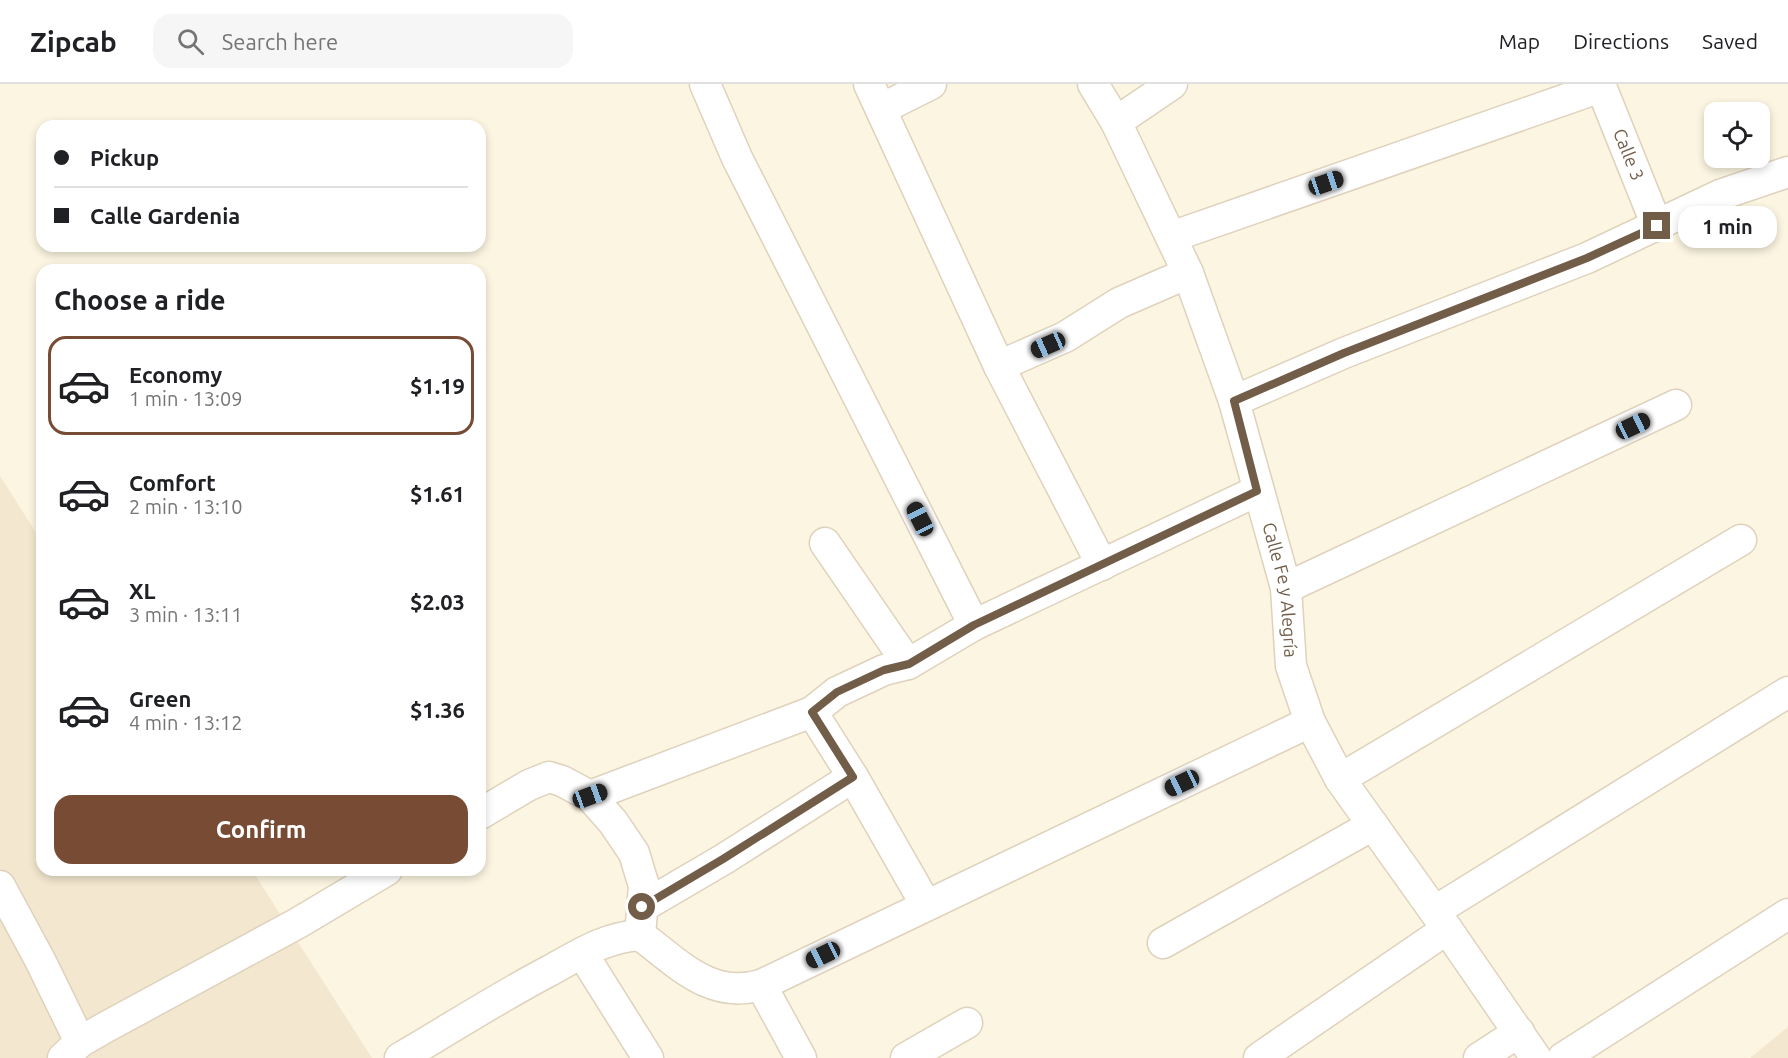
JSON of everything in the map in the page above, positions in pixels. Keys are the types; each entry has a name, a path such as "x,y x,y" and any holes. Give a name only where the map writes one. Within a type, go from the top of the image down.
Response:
{"street":[{"path":"705,84 737,158 974,625"},
{"path":"931,84 875,96 999,366 1102,565"},
{"name":"Calle Fe y Alegría","path":"1093,84 1116,122 1188,273 1234,401 1257,491 1286,588 1292,666 1310,722 1340,779 1536,1058"},
{"path":"1116,122 1172,84"},
{"path":"1171,237 1601,86"},
{"name":"Calle 3","path":"1601,86 1657,226"},
{"path":"1234,401 1344,353 1587,258 1720,195 1788,172"},
{"path":"999,366 1065,337 1119,303 1188,273"},
{"path":"1286,588 1676,405"},
{"path":"590,796 812,712 837,692 884,670 909,664 974,625 1257,491"},
{"path":"1340,779 1741,540"},
{"path":"825,543 909,664"},
{"path":"1259,1058 1441,920 1788,692"},
{"path":"812,712 853,777 926,904"},
{"path":"486,811 530,785 549,777 562,781 590,796 613,822 634,853 644,886 641,921 684,970 728,989 745,990 761,985 1310,722"},
{"path":"400,1058 533,979 582,953 621,936 723,859 853,777"},
{"path":"1163,943 1373,825"},
{"path":"0,886 41,962 71,1050 298,923 377,876"},
{"path":"1563,1058 1788,914"},
{"path":"582,953 648,1058"},
{"path":"761,985 801,1058"},
{"path":"906,1058 967,1023"},
{"path":"1479,1058 1519,1032"}],"shaded area":[{"path":"0,476 36,533 36,876 256,876 372,1058 0,1058"},
{"path":"1788,1027 1788,1058 1750,1058"}],"route":[{"path":"642,907 853,777 812,712 837,692 884,670 909,664 974,625 1257,491 1234,401 1344,353 1587,258 1657,226"}]}
